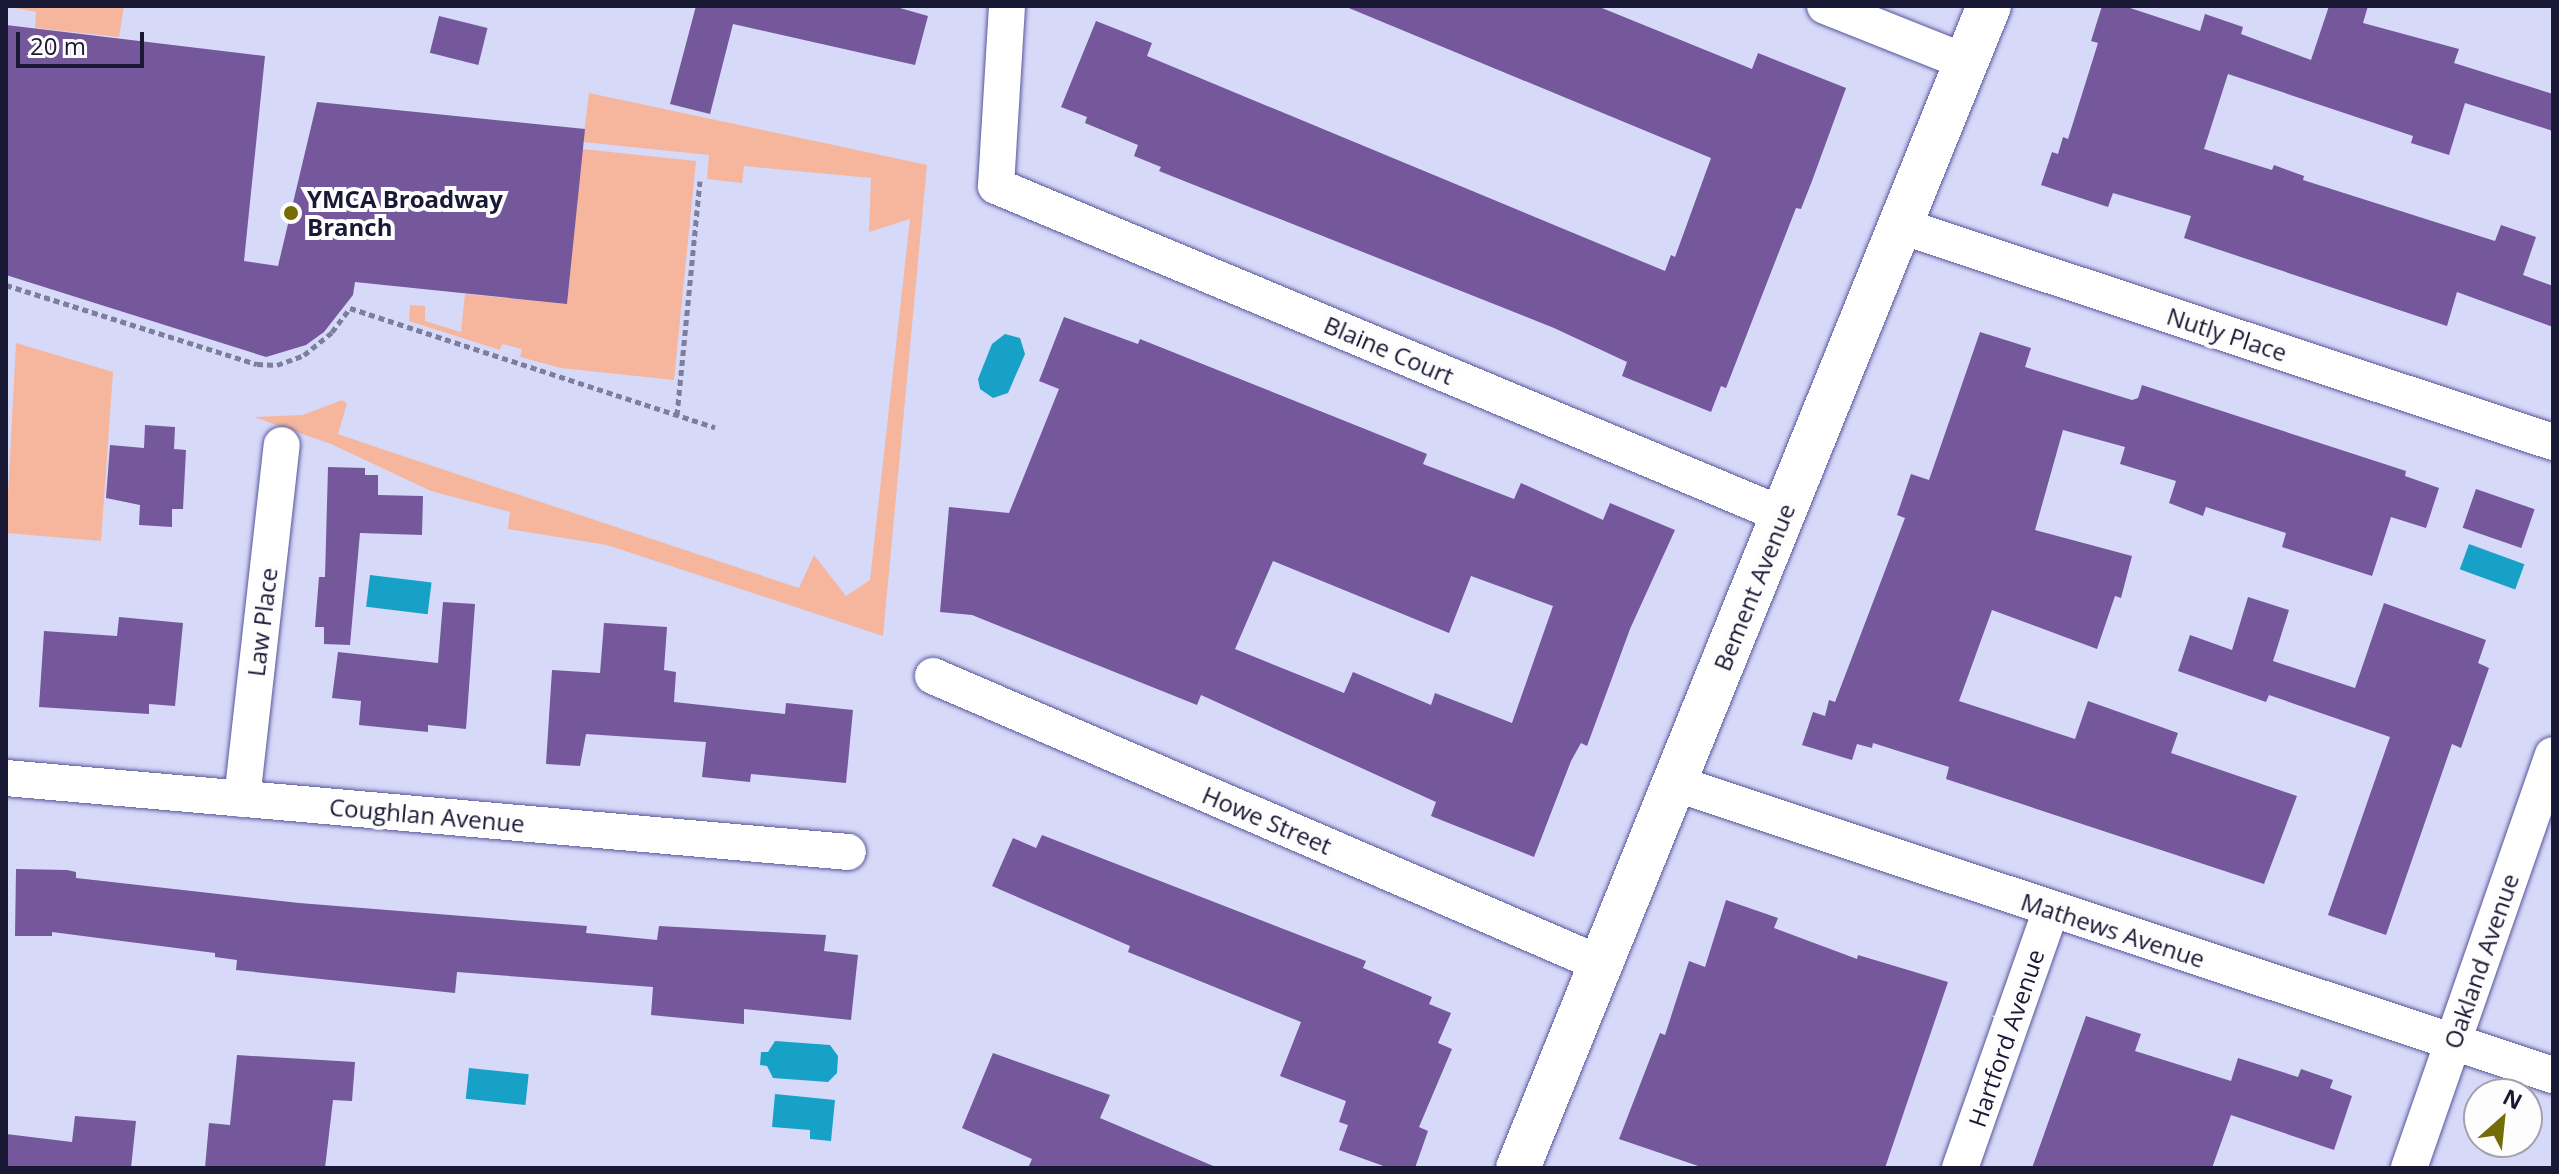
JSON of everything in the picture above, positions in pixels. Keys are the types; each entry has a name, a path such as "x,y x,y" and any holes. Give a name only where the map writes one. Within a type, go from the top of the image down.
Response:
{"street":[{"name":"Blaine Court","path":"1007,6 996,186 1783,515"},
{"path":"1825,6 1966,62"},
{"name":"Bement Avenue","path":"1518,1168 1989,6"},
{"name":"Nutly Place","path":"1901,226 2553,442"},
{"name":"Law Place","path":"242,799 282,445"},
{"name":"Howe Street","path":"933,676 1601,964"},
{"name":"Oakland Avenue","path":"2409,1168 2553,755"},
{"name":"Coughlan Avenue","path":"6,778 848,852"},
{"name":"Mathews Avenue","path":"1674,783 2553,1075"},
{"name":"Hartford Avenue","path":"1960,1168 2051,909"}],"path":[{"path":"677,415 700,181"},
{"path":"6,285 257,364 277,365 304,355 332,332 350,308 715,427"}],"shaded area":[{"path":"6,6 124,6 119,37 35,28 36,12"},
{"path":"589,93 927,165 883,636 607,545 508,529 510,512 431,491 331,444 254,417 303,415 342,400 347,404 338,434 370,445 799,588 814,555 846,596 870,580 910,219 869,232 871,178 744,166 742,183 707,179 709,155 583,142"},
{"path":"582,149 696,161 674,380 561,368 520,357 522,349 502,344 500,350 409,321 410,305 425,306 425,321 461,332 465,294 567,304"},
{"path":"16,343 113,372 101,541 6,533"}],"water":[{"path":"1005,334 1020,338 1025,354 1008,393 993,398 980,389 978,379 992,344"},
{"path":"2469,544 2524,564 2515,590 2460,569"},
{"path":"370,575 432,583 428,614 366,607"},
{"path":"775,1041 830,1045 838,1056 837,1073 828,1082 773,1078 767,1066 760,1065 761,1052 768,1052"},
{"path":"469,1068 529,1074 525,1105 466,1099"},
{"path":"775,1094 835,1100 831,1141 810,1139 810,1130 772,1127"}],"building":[{"path":"696,6 893,6 928,16 915,65 733,24 710,114 670,104"},
{"path":"1344,6 1597,6 1752,69 1758,53 1846,88 1801,209 1796,208 1726,388 1721,386 1711,412 1622,376 1627,362 1554,328 1159,171 1161,167 1134,156 1138,145 1085,123 1087,117 1061,107 1096,21 1152,43 1147,56 1665,271 1671,255 1675,257 1711,158"},
{"path":"2102,6 2124,6 2200,31 2205,14 2243,27 2241,34 2311,60 2329,6 2368,6 2363,23 2459,49 2454,63 2553,94 2553,131 2465,103 2449,155 2411,143 2413,136 2228,74 2204,149 2272,170 2274,165 2304,176 2303,180 2495,241 2501,225 2536,237 2523,275 2553,286 2553,327 2457,292 2447,326 2184,238 2191,216 2113,193 2108,207 2041,185 2052,152 2058,154 2063,137 2068,139 2098,43 2091,41"},
{"path":"439,16 488,28 478,65 430,53"},
{"name":"YMCA Broadway Branch","path":"6,25 265,56 244,261 278,266 317,102 585,129 567,304 355,282 353,295 324,332 306,345 266,357 6,275"},
{"path":"1064,317 1138,344 1140,339 1427,454 1423,464 1514,499 1521,483 1603,520 1610,503 1675,530 1630,629 1587,746 1581,743 1571,761 1534,857 1431,816 1436,802 1201,695 1197,705 972,615 940,612 949,507 1009,513 1059,389 1039,381","holes":["1273,561 1449,633 1471,576 1553,606 1512,723 1435,693 1431,705 1353,672 1344,693 1235,649"]},
{"path":"1980,332 2031,348 2025,367 2132,400 2138,398 2142,385 2406,471 2405,476 2439,488 2426,528 2391,517 2372,576 2282,547 2286,533 2206,507 2203,516 2169,503 2176,481 2120,464 2125,447 2063,430 2035,530 2132,556 2121,598 2115,596 2097,649 1992,610 1959,701 2075,739 2088,701 2178,733 2171,753 2297,796 2264,884 1946,779 1949,767 1873,743 1872,748 1857,744 1852,760 1802,745 1813,712 1825,716 1829,700 1835,702 1905,518 1897,515 1911,474 1929,480"},
{"path":"145,425 175,427 174,449 186,450 183,509 172,509 172,527 139,525 140,505 106,498 110,445 144,448"},
{"path":"328,467 365,468 365,475 378,475 378,495 423,496 422,535 360,533 350,645 324,644 324,627 315,627 319,577 325,577"},
{"path":"2476,489 2535,509 2521,548 2463,528"},
{"path":"2248,597 2289,610 2273,661 2355,688 2384,603 2486,640 2478,663 2489,668 2461,748 2452,744 2386,935 2328,915 2390,737 2269,695 2266,702 2178,671 2190,635 2232,650"},
{"path":"443,602 475,604 466,729 428,725 428,732 359,725 361,701 332,698 338,652 438,663"},
{"path":"119,617 183,623 175,706 149,704 149,714 39,707 44,631 117,636"},
{"path":"604,623 667,627 664,670 676,672 674,702 785,714 786,703 853,710 846,783 751,774 750,782 702,777 706,742 586,734 580,766 546,764 552,670 600,673"},
{"path":"1042,835 1366,961 1363,968 1432,997 1429,1004 1451,1013 1438,1043 1452,1049 1419,1127 1428,1131 1415,1168 1389,1168 1339,1150 1348,1125 1339,1122 1346,1101 1280,1076 1301,1022 1128,952 1130,946 992,886 1013,838 1036,848"},
{"path":"16,869 67,870 76,872 76,878 299,903 587,926 586,933 657,940 659,926 826,935 824,951 858,955 851,1020 744,1009 744,1024 651,1015 653,987 457,972 455,993 236,970 237,960 215,957 215,953 52,932 52,936 15,936"},
{"path":"1726,900 1778,918 1774,928 1857,959 1858,955 1948,982 1885,1168 1704,1168 1619,1139 1660,1033 1665,1035 1689,961 1705,967"},
{"path":"2086,1016 2141,1034 2135,1051 2231,1081 2238,1058 2298,1077 2301,1069 2333,1080 2330,1088 2352,1096 2334,1150 2231,1115 2212,1168 2032,1168"},
{"path":"993,1053 1110,1095 1100,1118 1218,1168 1028,1168 1032,1159 962,1128"},
{"path":"237,1055 355,1062 352,1101 333,1100 325,1168 205,1168 209,1123 230,1125"},
{"path":"75,1116 136,1121 131,1168 6,1168 6,1134 72,1142"}],"place":[{"name":"YMCA Broadway Branch","path":"291,213"}]}
